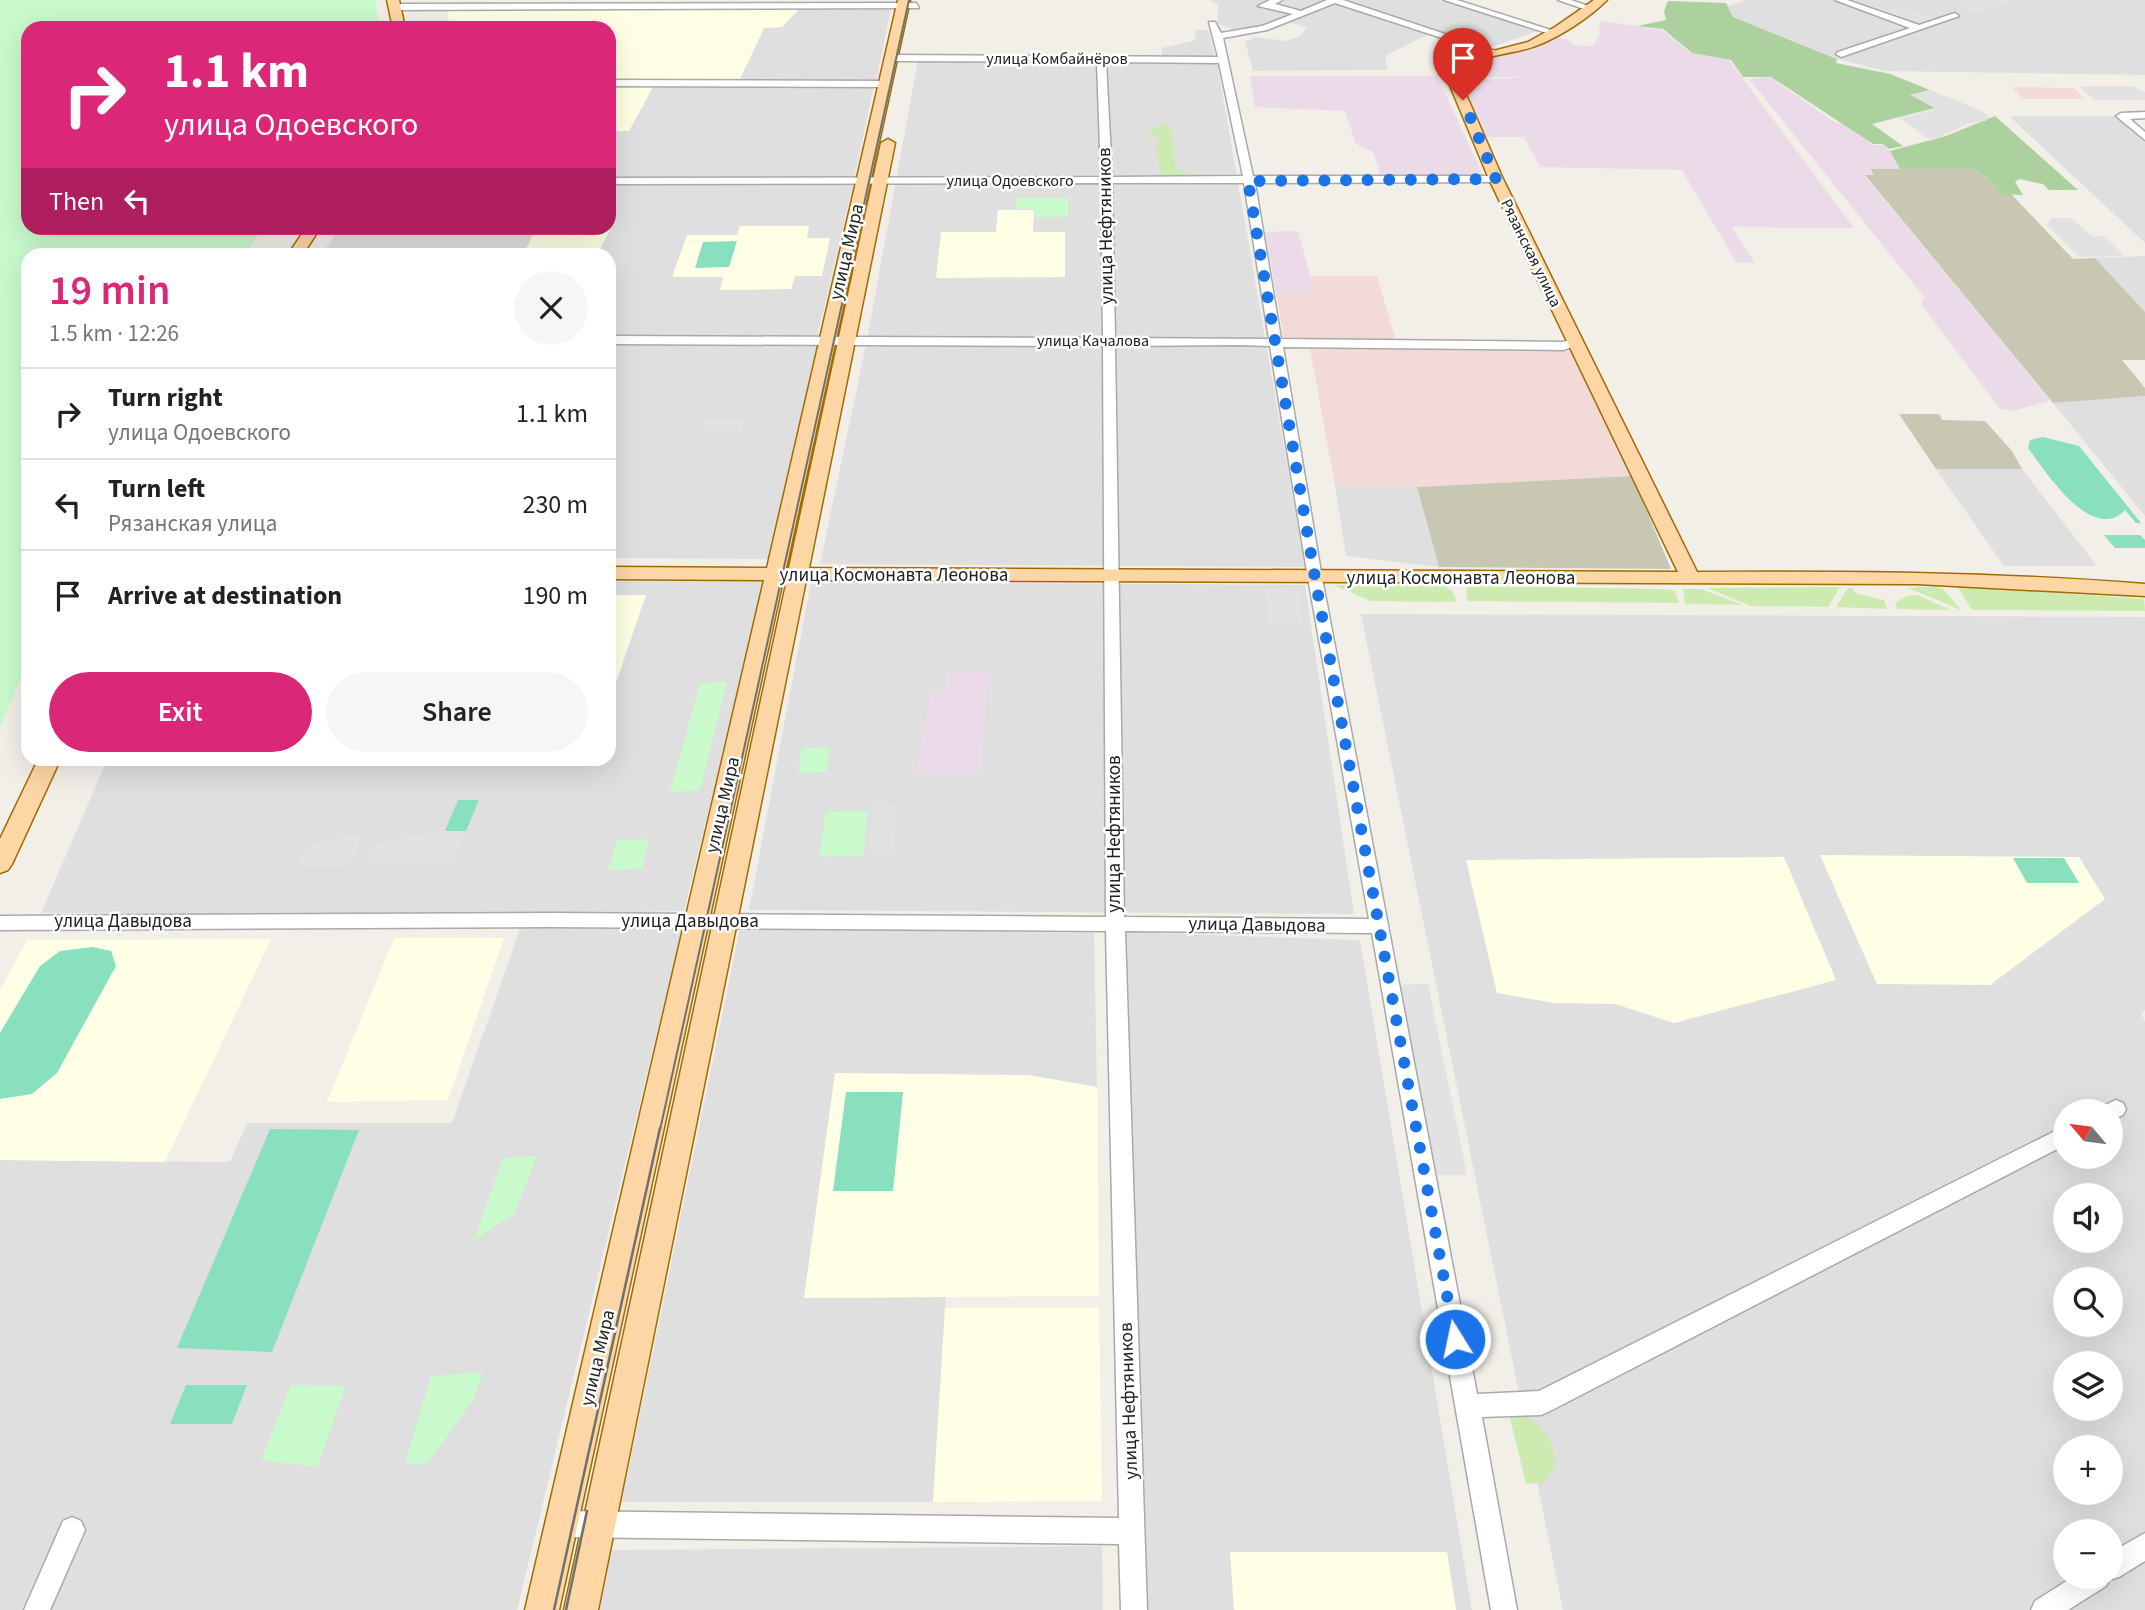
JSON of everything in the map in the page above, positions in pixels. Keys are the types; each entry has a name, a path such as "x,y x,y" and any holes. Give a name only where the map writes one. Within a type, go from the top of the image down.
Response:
{"main road":[{"path":"399,3 399,21"},
{"path":"399,3 405,21"},
{"name":"улица Мира","path":"897,98 898,58 910,3"},
{"name":"Рязанская улица","path":"1595,4 1532,44 1468,62 1460,66 1452,76 1496,179 1691,579"},
{"name":"улица Мира","path":"837,340 863,181 885,83 898,58"},
{"name":"улица Мира","path":"541,1610 696,921 786,574 837,340 880,181 890,131"},
{"name":"улица Космонавта Леонова","path":"616,573 1992,579 2145,590"},
{"name":"улица Мира","path":"581,1610 725,921 786,574"},
{"path":"0,837 33,766"},
{"path":"0,864 45,766"}],"street":[{"path":"1278,0 1262,6 1272,9 1283,7 1301,14"},
{"path":"1285,0 1314,9"},
{"path":"1219,36 1264,29 1337,0 1497,53"},
{"path":"1448,0 1553,32"},
{"path":"1562,0 1595,4"},
{"path":"1839,0 1919,28"},
{"path":"399,3 910,3"},
{"path":"1841,54 1955,16"},
{"path":"1212,24 1219,36 1248,181 1315,578 1504,1610"},
{"name":"улица Комбайнёров","path":"898,58 1224,60"},
{"name":"улица Нефтяников","path":"1101,59 1113,576 1115,924 1133,1610"},
{"path":"616,83 885,83"},
{"path":"2145,115 2121,116 2145,137"},
{"name":"улица Одоевского","path":"616,181 1105,182 1496,179"},
{"name":"улица Качалова","path":"616,340 1275,342 1523,346 1564,346 1576,342"},
{"name":"улица Давыдова","path":"0,923 725,921 1380,926"},
{"path":"1466,1406 1541,1403 2053,1141"},
{"path":"561,1524 1132,1531"},
{"path":"37,1610 72,1530"},
{"path":"2123,1560 2145,1546"},
{"path":"2044,1610 2078,1589"}],"shaded area":[{"path":"1209,0 1332,0 1240,32 1218,24 1218,5"},
{"path":"1461,0 1456,2 1543,29 1489,48 1345,2"},
{"path":"1746,0 2145,0 2145,75 1885,71 1841,60 1733,17 1728,6"},
{"path":"1968,0 2015,0 1976,14 1964,10 1967,8 1957,3"},
{"path":"1336,2 1431,33 1385,56 1388,70 1253,71 1245,41 1256,37 1286,41 1300,36 1307,28 1287,21"},
{"path":"1856,4 1882,9 1901,8 1938,20 1918,26"},
{"path":"447,9 799,9 782,27 764,28 739,81 616,81 616,21 449,21"},
{"path":"799,9 891,10 876,81 739,81 764,28 782,27"},
{"path":"1602,21 1662,30 1691,53 1729,60 1854,228 1732,227 1755,263 1736,262 1682,170 1540,167 1524,137 1483,137 1464,80 1529,77 1465,77 1463,69 1483,59 1525,49 1552,36 1569,40 1574,45 1593,46 1600,35 1599,25"},
{"path":"1194,30 1208,30 1215,57 1162,58 1162,48 1196,40"},
{"path":"918,60 1217,62 1305,567 820,564 866,345"},
{"path":"1250,76 1437,76 1484,177 1381,176 1373,152 1356,144 1345,111 1255,107"},
{"path":"1770,77 1836,123 1847,125 1872,145 1884,145 1898,159 1900,169 1872,169 1874,175 1865,176 2048,401 2013,411 2000,409 1921,304 1925,298 1749,79"},
{"path":"616,85 874,86 854,179 616,178"},
{"path":"2079,86 2132,86 2145,92 2145,100 2094,100"},
{"path":"653,87 629,131 616,131 616,88"},
{"path":"2012,87 2074,88 2085,99 2023,99"},
{"path":"1930,90 1982,111 1988,116 1986,121 1970,123 1931,141 1900,118 1934,110 1932,105 1910,95"},
{"path":"2009,116 2114,116 2145,143 2145,243"},
{"path":"1871,169 1974,169 1989,179 2001,194 2011,194 2073,259 2095,258 2145,312 2145,360 2122,360 2145,388 2145,396 2053,403 1865,175 1874,175"},
{"path":"616,184 853,185 817,337 616,337 616,248 326,248 335,235 616,235"},
{"path":"998,210 1034,210 1033,232 1065,232 1065,277 936,278 941,232 996,232"},
{"path":"2051,218 2071,218 2092,236 2106,237 2124,256 2081,257 2047,226"},
{"path":"740,226 809,226 807,238 830,238 822,276 795,276 791,289 720,290 723,277 672,277 687,235 737,235"},
{"path":"1298,231 1315,293 1276,293 1265,232"},
{"path":"533,235 607,235 601,248 526,248"},
{"path":"2145,256 2145,312 2095,258"},
{"path":"1310,276 1377,276 1395,338 1391,341 1284,338 1276,293 1315,293"},
{"path":"616,344 823,344 774,559 616,558"},
{"path":"1310,349 1572,349 1632,476 1417,487 1335,486"},
{"path":"2145,396 2145,516 2053,403"},
{"path":"1899,414 1939,414 1942,420 1985,421 2012,451 2022,469 1936,469"},
{"path":"706,420 746,420 742,432 702,432"},
{"path":"1936,469 2022,469 2097,566 2004,566"},
{"path":"1632,476 1671,569 1439,567 1417,487"},
{"path":"1335,486 1417,487 1439,567 1346,556"},
{"path":"616,579 764,581 684,911 387,916 41,913 104,766 616,766"},
{"path":"811,582 1305,585 1354,914 749,910"},
{"path":"1265,588 1298,588 1304,625 1269,624"},
{"path":"616,595 646,595 616,683"},
{"path":"1361,614 2145,617 2145,1010 2141,1013 2145,1022 2145,1610 1563,1610"},
{"path":"947,672 988,672 981,773 916,773 931,693 946,692"},
{"path":"897,805 894,850 869,850 872,806"},
{"path":"445,831 466,831 455,858 366,858 373,844"},
{"path":"362,836 348,867 298,867 309,844"},
{"path":"1820,855 2079,857 2105,899 1990,985 1877,984"},
{"path":"1784,857 1836,980 1674,1023 1615,1004 1555,1003 1497,993 1466,860"},
{"path":"683,925 517,1610 0,1610 0,1160 230,1162 247,1123 452,1123 521,926"},
{"path":"740,928 1094,933 1097,1087 1028,1075 804,1298 946,1297 933,1502 622,1502"},
{"path":"1125,932 1360,940 1472,1610 1142,1610"},
{"path":"394,938 504,938 448,1100 327,1102"},
{"path":"271,939 165,1162 0,1160 0,990 27,940"},
{"path":"1428,984 1467,1175 1426,1175 1391,985"},
{"path":"835,1073 1028,1075 1097,1087 1099,1296 804,1298"},
{"path":"945,1308 1099,1308 1102,1501 933,1502"},
{"path":"1102,1546 1103,1610 600,1610 612,1550"},
{"path":"1230,1552 1447,1552 1456,1610 1234,1610"}],"green space":[{"path":"0,0 376,0 378,21 21,21 21,235 259,235 248,248 21,248 21,679 0,727"},
{"path":"1668,1 1726,3 1733,17 1837,59 1836,63 1890,74 1930,90 1911,95 1935,108 1872,124 1903,146 1889,149 1883,144 1873,144 1771,77 1743,77 1731,60 1692,53 1663,29 1637,26 1666,20 1664,11"},
{"path":"1995,116 2078,190 2049,190 2043,184 2019,179 2015,182 2023,195 2001,194 1989,179 1974,169 1900,169 1890,151 1946,136"},
{"path":"1162,124 1170,125 1176,168 1189,174 1188,177 1162,177 1156,148 1158,137 1145,134"},
{"path":"1016,198 1068,198 1068,217 1035,217 1035,209 1016,209"},
{"path":"737,241 729,267 695,268 703,242"},
{"path":"2043,437 2079,446 2141,523 2136,523 2125,510 2112,518 2098,518 2070,500 2028,448 2030,440"},
{"path":"2104,535 2140,535 2145,540 2145,548 2115,548"},
{"path":"1333,585 1445,586 1452,591 1457,602 1371,601"},
{"path":"1935,586 1943,589 1961,610 1908,588"},
{"path":"1957,586 2144,599 2145,611 1972,610"},
{"path":"1840,587 1828,607 1751,606 1707,588"},
{"path":"1466,588 1663,589 1675,591 1679,603 1467,601"},
{"path":"1848,588 1853,588 1855,593 1884,600 1887,609 1836,607"},
{"path":"1683,589 1701,589 1743,605 1685,604"},
{"path":"1917,595 1951,610 1897,609 1895,603 1907,596"},
{"path":"727,682 700,790 670,792 700,683"},
{"path":"830,747 826,772 798,773 802,748"},
{"path":"458,800 479,800 466,831 445,831"},
{"path":"868,811 863,856 819,857 826,812"},
{"path":"649,839 642,869 608,870 617,840"},
{"path":"2013,858 2064,858 2079,883 2027,883"},
{"path":"93,947 111,951 116,966 57,1073 32,1094 0,1099 0,1033 40,966 60,951"},
{"path":"846,1092 903,1092 893,1191 833,1191"},
{"path":"270,1129 359,1130 272,1352 177,1348"},
{"path":"537,1156 514,1214 474,1240 503,1158"},
{"path":"483,1372 473,1400 428,1463 405,1464 431,1376"},
{"path":"186,1385 247,1385 232,1424 170,1424"},
{"path":"291,1385 346,1386 317,1467 261,1460"},
{"path":"1518,1412 1545,1432 1552,1446 1556,1465 1544,1482 1526,1484 1509,1414"}],"tram line":[{"path":"660,1130 909,0"},
{"path":"554,1610 660,1128"},
{"path":"566,1610 587,1511"}],"route":[{"path":"1455,1339 1315,578 1248,181 1496,179 1463,100"}]}
